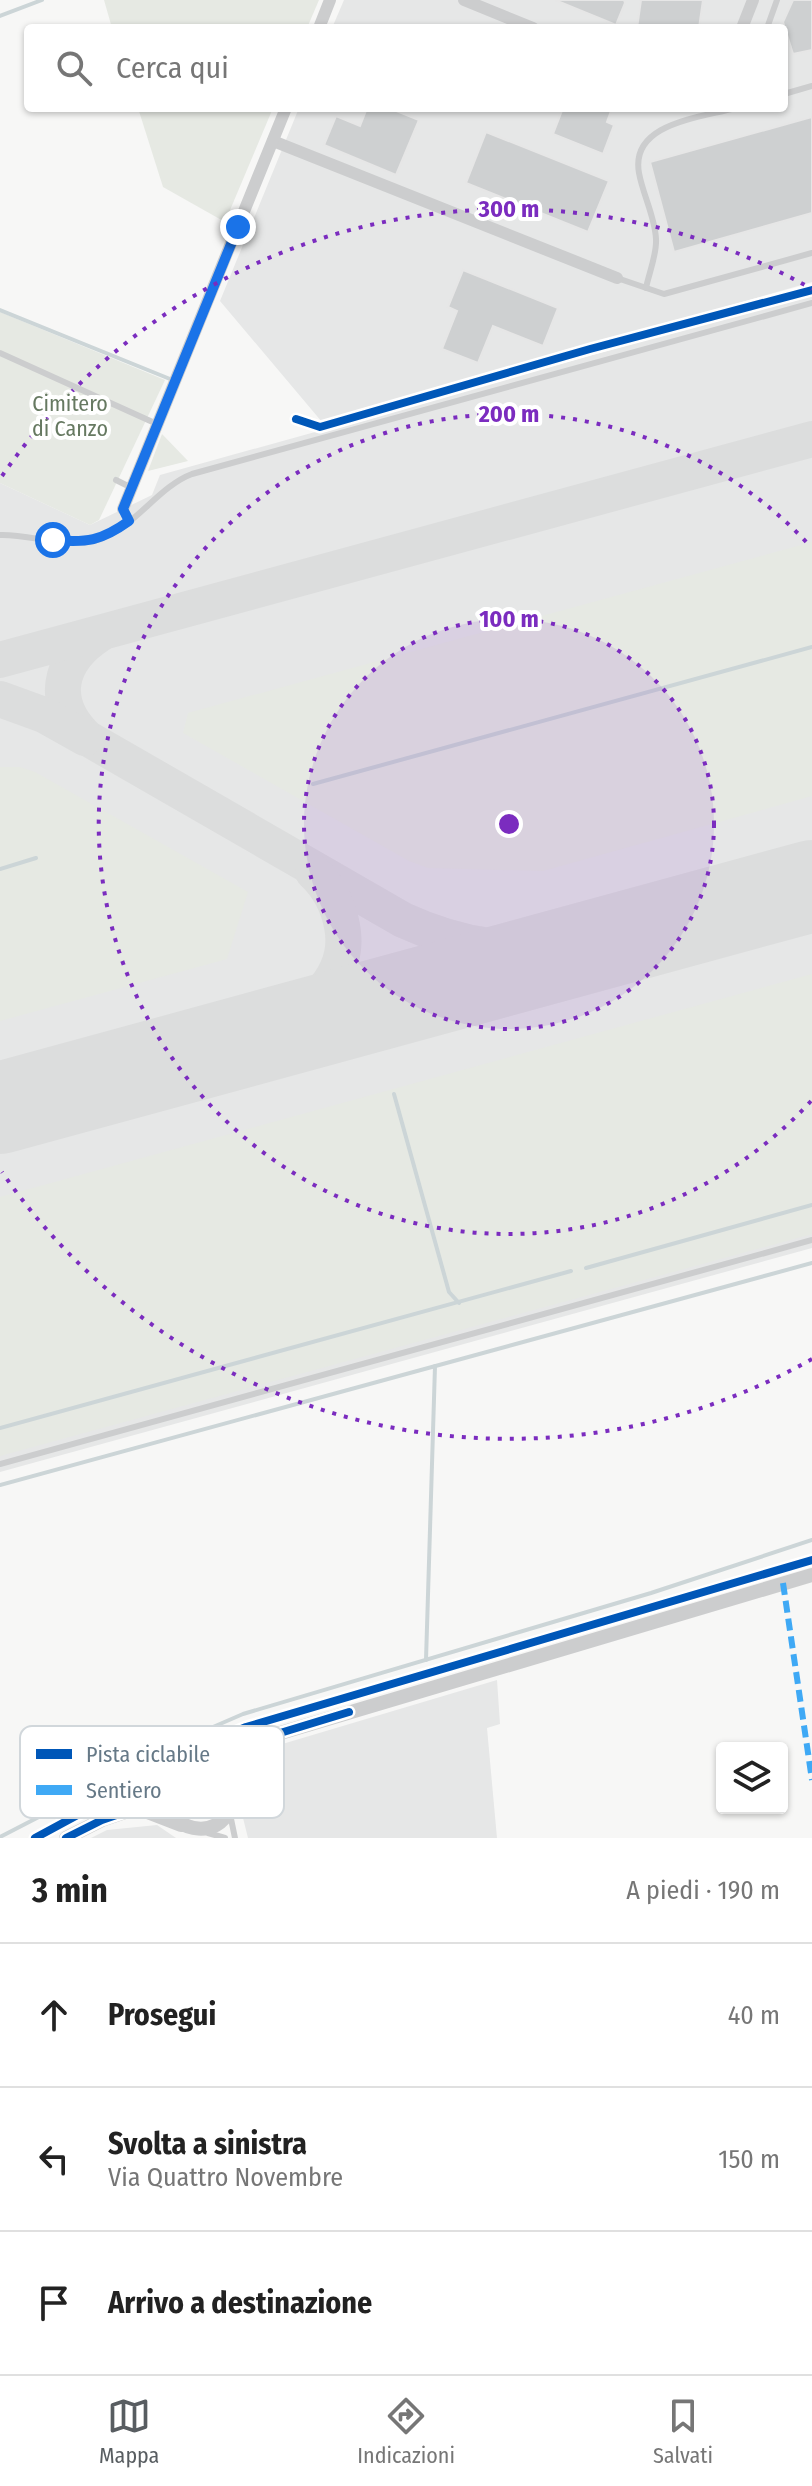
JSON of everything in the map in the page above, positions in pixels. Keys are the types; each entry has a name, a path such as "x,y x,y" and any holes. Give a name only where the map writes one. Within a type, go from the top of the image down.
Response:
{"street":[{"path":"321,24 330,0"},
{"path":"464,0 523,24"},
{"path":"744,24 753,0"},
{"path":"126,515 132,488 284,112"},
{"path":"273,141 617,278"},
{"path":"284,1732 812,1575"},
{"path":"66,1838 108,1818"},
{"path":"166,1818 201,1832 219,1826 223,1818"},
{"path":"176,1818 184,1826"}],"lane":[{"path":"768,24 777,0"},
{"path":"788,93 812,86"},
{"path":"646,288 656,240 638,171 641,148 645,140 662,129 721,112"},
{"path":"617,278 664,294 812,253"},
{"path":"0,535 82,542 112,533 126,515 192,474 812,303"},
{"path":"0,353 158,424"},
{"path":"116,480 132,488"},
{"path":"0,1464 812,1240"},
{"path":"232,1818 235,1838"},
{"path":"201,1832 225,1838"}],"shaded area":[{"path":"344,0 812,0 812,282 322,422 220,301 297,112 788,112 788,24 334,24"},
{"path":"812,294 812,1248 0,1472 0,483 90,525 152,495 160,475"},
{"path":"497,1680 500,1724 487,1728 497,1838 248,1838 243,1818 284,1818 284,1744"},
{"path":"157,1825 176,1838 91,1838 107,1830"}],"green space":[{"path":"104,0 319,0 309,24 111,24"},
{"path":"139,112 271,112 225,222 163,187"},
{"name":"Cimitero di Canzo","path":"0,312 165,380 99,520 90,525 0,483"},
{"path":"162,434 188,461 148,471"},
{"path":"812,542 812,796 543,871 428,868 409,861 183,733 188,713"},
{"path":"0,767 20,767 35,772 248,892 227,959 0,1021"},
{"path":"812,974 812,1234 0,1456 0,1197"}],"building":[{"path":"555,0 624,0 616,24"},
{"path":"641,0 703,0 700,24 638,24"},
{"path":"793,0 812,0 812,50 793,54 788,24 783,22"},
{"path":"365,112 399,112 419,120 396,175 324,145 336,116 360,126"},
{"path":"561,112 611,112 607,122 614,125 603,154 553,134"},
{"path":"812,117 812,213 674,252 650,162"},
{"path":"486,132 609,181 588,232 466,183"},
{"path":"463,270 558,308 543,346 493,326 478,363 442,349 457,311 448,307"}],"waterway":[{"path":"0,16 42,0"},
{"path":"0,310 170,379"},
{"path":"313,784 812,647"},
{"path":"0,869 36,858"},
{"path":"394,1094 449,1292 459,1303"},
{"path":"586,1268 812,1205"},
{"path":"0,1485 812,1263"},
{"path":"0,1428 571,1271"},
{"path":"426,1660 435,1366"},
{"path":"215,1726 243,1714 651,1593 812,1540"},
{"path":"0,1837 37,1818"}],"taxiway":[{"path":"0,660 812,439"},
{"path":"100,634 75,657 67,669 64,683 63,696 67,710 87,738 403,920 426,930 490,946 581,949"},
{"path":"0,699 44,715 85,738"},
{"path":"258,1037 290,1018 320,994 339,964 343,946 340,918 328,890 313,872"}],"runway":[{"path":"0,1108 812,886"}],"marked path":[{"path":"783,1583 812,1780"}],"cycle path":[{"path":"296,419 320,427 590,349 812,290"},
{"path":"249,1726 812,1560"},
{"path":"284,1732 349,1712"},
{"path":"35,1838 72,1818"},
{"path":"66,1838 108,1818"}],"route":[{"path":"53,540 95,540 129,521 123,509 238,227"}]}
